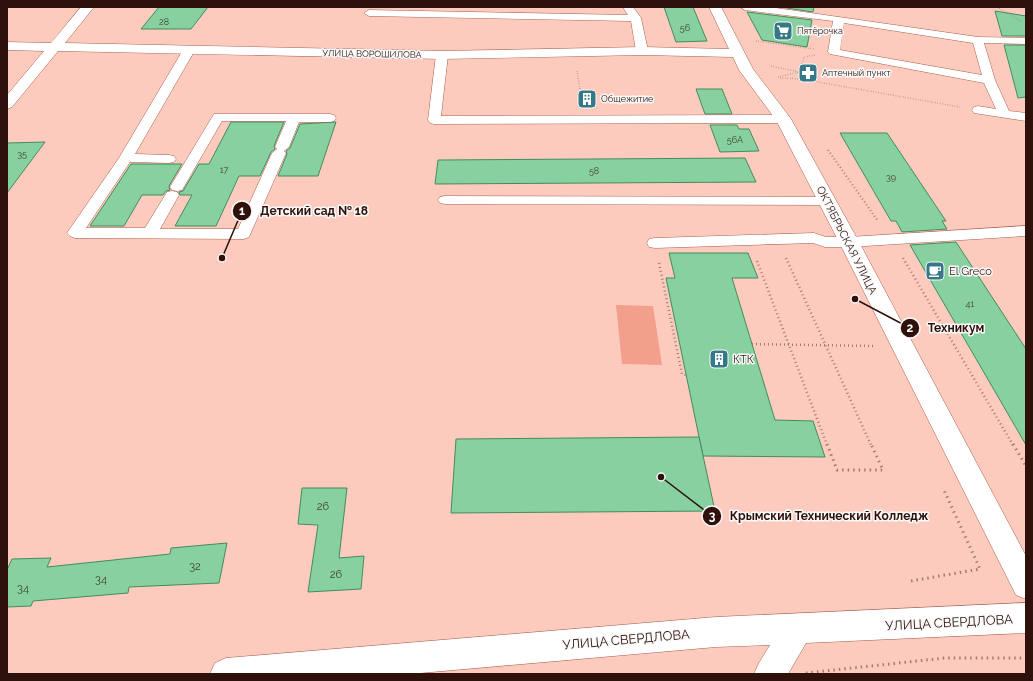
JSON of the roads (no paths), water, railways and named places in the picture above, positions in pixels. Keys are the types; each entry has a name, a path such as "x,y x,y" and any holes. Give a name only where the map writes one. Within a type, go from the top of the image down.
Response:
{"street":[{"path":"7,104 88,7"},
{"name":"ОКТЯБРЬСКАЯ УЛИЦА","path":"715,7 746,70 782,119 828,201 1026,585"},
{"name":"УЛИЦА ВОРОШИЛОВА","path":"7,46 442,55 642,51 737,53"},
{"name":"УЛИЦА СВЕРДЛОВА","path":"226,674 716,632 1026,618"},
{"path":"770,674 798,628"}],"lane":[{"path":"628,7 636,18 642,51"},
{"path":"745,7 839,19 978,40 1026,41"},
{"path":"369,13 389,10 636,18"},
{"path":"839,19 834,52 989,80"},
{"path":"978,40 989,80 1004,113"},
{"path":"189,50 126,158 75,233 244,234 294,117"},
{"path":"442,55 434,120 782,119"},
{"path":"978,110 1026,117"},
{"path":"150,233 218,117 330,118"},
{"path":"126,158 170,158"},
{"path":"445,200 828,201"},
{"path":"655,243 814,238 825,242 850,242 1026,231"}],"place":[{"name":"Пятёрочка","path":"783,31"},
{"name":"Аптечный пункт","path":"808,73"},
{"name":"Общежитие","path":"587,99"},
{"name":"Детский сад № 18","path":"222,258"},
{"name":"El Greco","path":"935,271"},
{"name":"Техникум","path":"855,299"},
{"name":"КТК","path":"719,359"},
{"name":"Крымский Технический Колледж","path":"661,477"}]}
